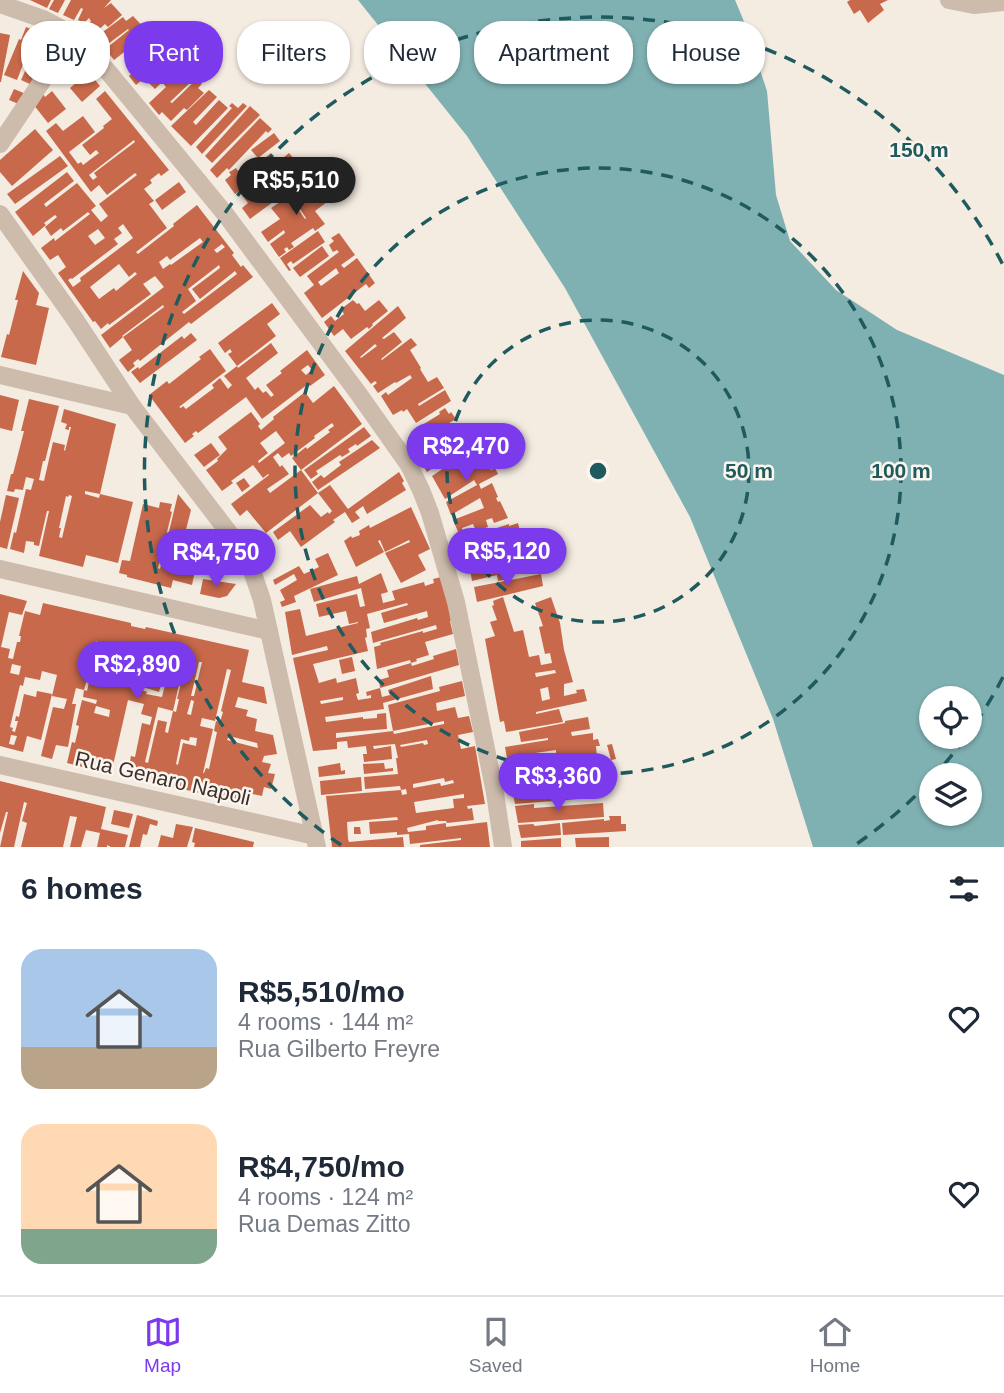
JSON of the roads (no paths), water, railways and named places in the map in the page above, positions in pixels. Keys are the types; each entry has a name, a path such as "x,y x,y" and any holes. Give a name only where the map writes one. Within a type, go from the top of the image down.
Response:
{"street":[{"path":"948,0 974,5 1004,2"},
{"path":"0,4 47,21"},
{"path":"110,74 226,215 392,440 417,481 445,558 456,602 503,847"},
{"path":"0,144 40,84"},
{"path":"0,214 132,406 233,538 250,565 260,592 316,842"},
{"path":"0,375 132,406"},
{"path":"0,569 269,631"},
{"name":"Rua Genaro Napoli","path":"0,765 316,842"}],"water":[{"path":"358,0 735,0 744,21 647,21 647,84 765,84 776,195 790,241 836,290 897,330 1004,375 1004,847 813,847 773,719 690,517 565,288 467,136 425,84 460,84 460,21 375,21"}]}
